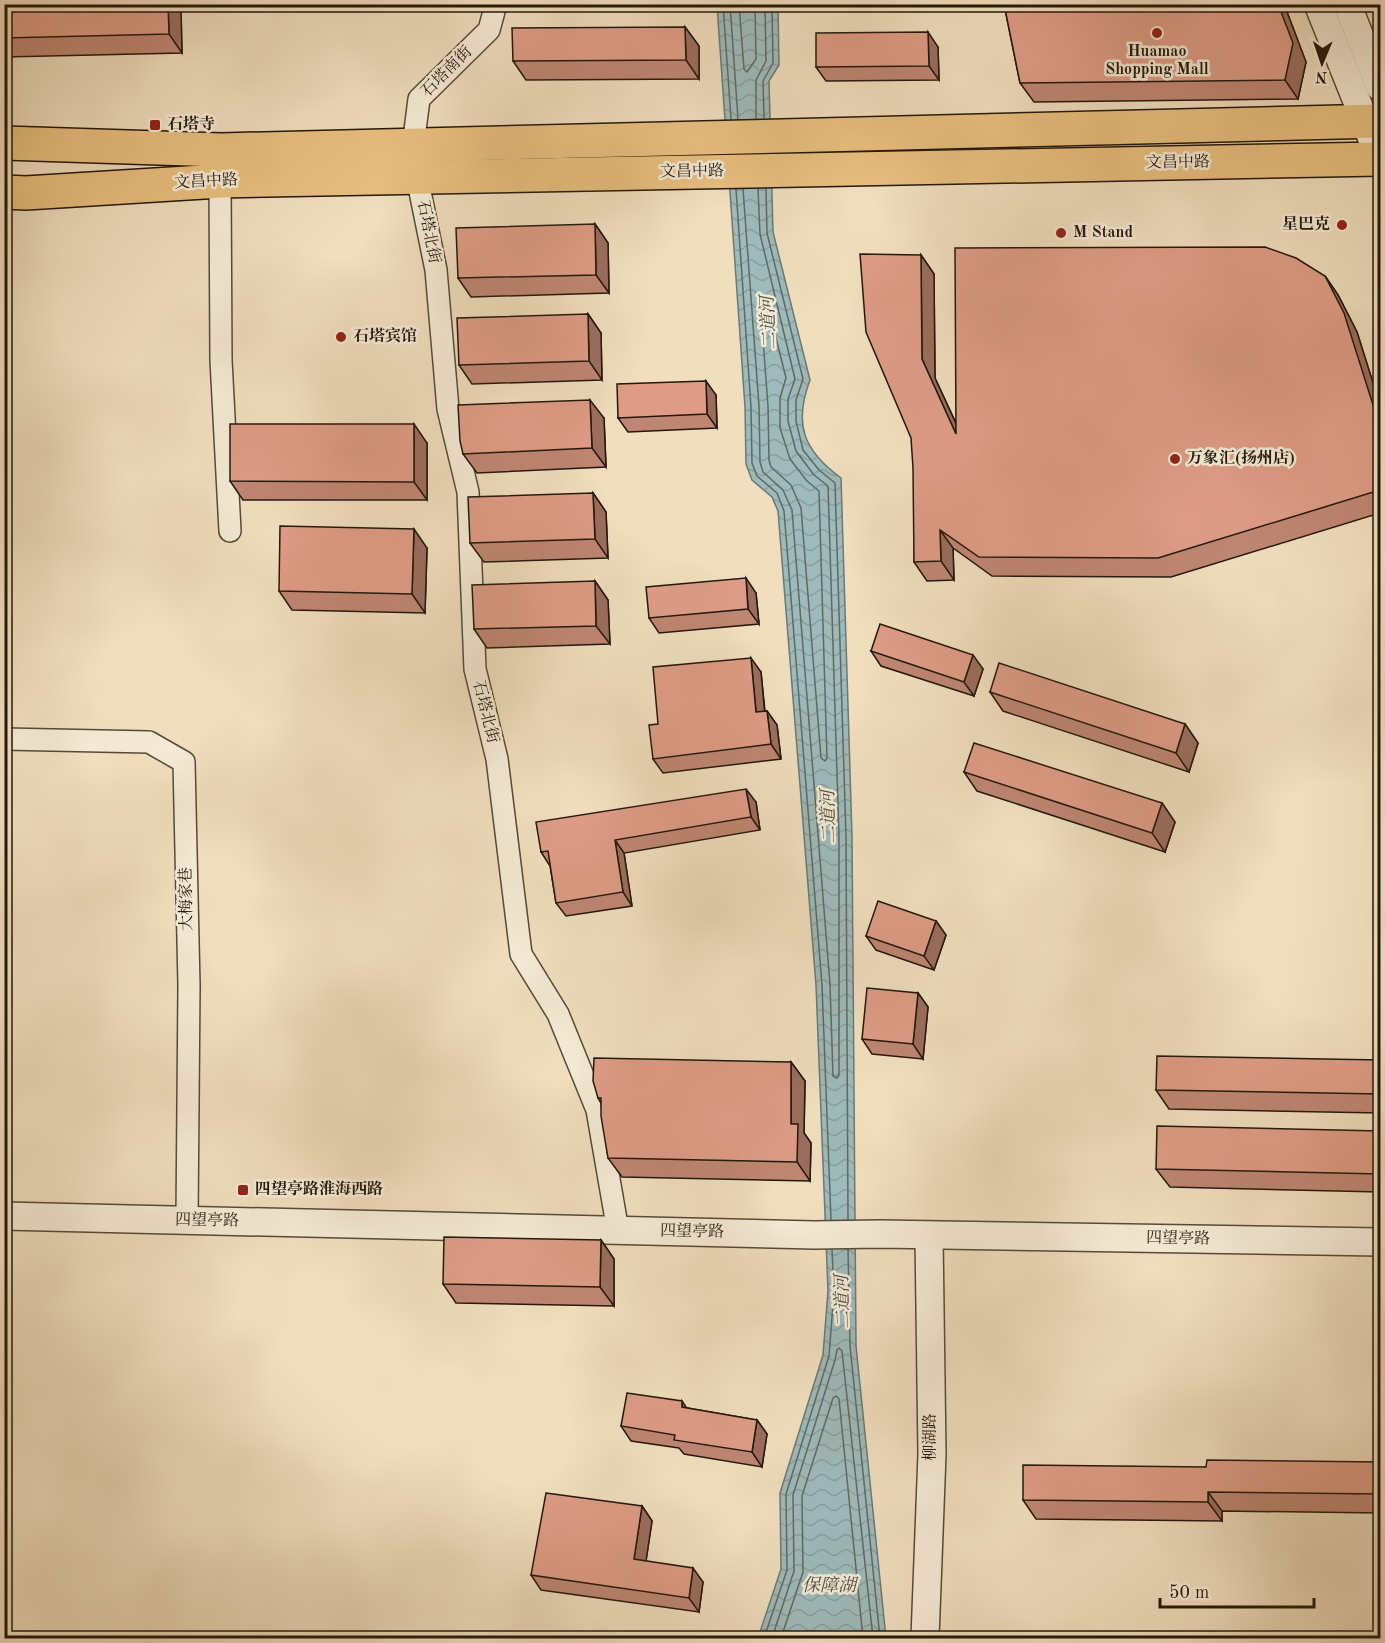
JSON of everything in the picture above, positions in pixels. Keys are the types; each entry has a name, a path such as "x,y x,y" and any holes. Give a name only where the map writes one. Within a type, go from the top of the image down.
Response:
{"main road":[{"name":"文昌中路","path":"4,192 26,193 220,181 415,161 708,139 1372,121"},
{"name":"文昌中路","path":"4,143 710,171 1380,159"}],"street":[{"name":"石塔南街","path":"415,161 419,99 489,30 496,4"},
{"path":"1318,4 1372,121 1380,159"},
{"path":"1347,4 1380,87"},
{"name":"石塔北街","path":"415,161 436,270 448,409 468,492 475,669 497,759 521,954 558,1014 597,1110 618,1231"},
{"path":"220,181 221,360 230,531"},
{"name":"大梅家巷","path":"4,739 149,742 184,762 189,985 187,1220"},
{"name":"四望亭路","path":"4,1216 814,1235 881,1234 1380,1242"},
{"name":"柳湖路","path":"925,1638 932,1454 929,1236"}],"water":[{"path":"717,5 778,5 779,65 769,81 773,232 810,380 802,410 805,436 818,458 841,478 852,837 856,1346 886,1638 758,1638 781,1569 780,1493 823,1355 828,1291 816,985 778,511 772,497 752,480 746,464 745,407"}],"building":[{"path":"4,4 168,4 169,34 4,38"},
{"name":"Huamao Shopping Mall","path":"1004,4 1278,4 1293,43 1285,80 1020,83"},
{"path":"685,27 686,60 513,61 512,28"},
{"path":"928,32 929,66 816,67 816,33"},
{"path":"595,224 596,275 458,278 456,228"},
{"name":"万象汇(扬州店)","path":"1265,247 1296,258 1325,276 1344,313 1380,427 1380,490 1158,558 979,557 940,530 941,561 914,562 911,438 866,332 860,254 921,255 922,359 956,434 955,248"},
{"path":"588,314 589,361 459,365 457,318"},
{"path":"706,381 707,414 618,418 617,384"},
{"path":"590,400 592,448 463,454 458,405"},
{"path":"230,424 414,424 414,482 230,481"},
{"path":"593,493 595,539 470,543 468,497"},
{"path":"280,526 414,529 412,594 279,591"},
{"path":"746,578 748,609 649,618 646,587"},
{"path":"595,581 596,626 474,629 472,585"},
{"path":"880,624 973,655 964,682 871,651"},
{"path":"751,658 756,712 767,711 771,744 653,759 649,725 658,724 653,667"},
{"path":"999,663 1185,724 1176,753 990,692"},
{"path":"974,743 1162,803 1152,833 964,772"},
{"path":"746,789 751,817 615,840 623,892 556,903 548,851 541,852 536,822"},
{"path":"878,901 936,921 924,956 866,936"},
{"path":"867,988 918,993 913,1044 862,1039"},
{"path":"1157,1056 1380,1060 1380,1094 1156,1090"},
{"path":"594,1058 791,1062 791,1124 798,1124 797,1162 608,1158 601,1116 601,1098 598,1098 593,1081"},
{"path":"1157,1126 1380,1131 1380,1174 1156,1169"},
{"path":"444,1237 601,1240 600,1287 443,1284"},
{"path":"627,1393 682,1401 682,1407 757,1420 752,1452 674,1440 675,1435 621,1426"},
{"path":"1207,1460 1380,1462 1380,1494 1208,1492 1208,1502 1023,1500 1023,1465 1206,1467"},
{"path":"546,1493 642,1506 634,1559 693,1568 689,1598 531,1575"}],"place":[{"name":"Huamao Shopping Mall","path":"1157,33"},
{"name":"石塔寺","path":"155,125"},
{"name":"星巴克","path":"1342,225"},
{"name":"M Stand","path":"1061,233"},
{"name":"石塔宾馆","path":"341,337"},
{"name":"万象汇(扬州店)","path":"1175,459"},
{"name":"四望亭路淮海西路","path":"243,1190"}],"water label":[{"name":"二道河","path":"769,323"},
{"name":"二道河","path":"829,817"},
{"name":"二道河","path":"843,1302"},
{"name":"保障湖","path":"829,1586"}]}
